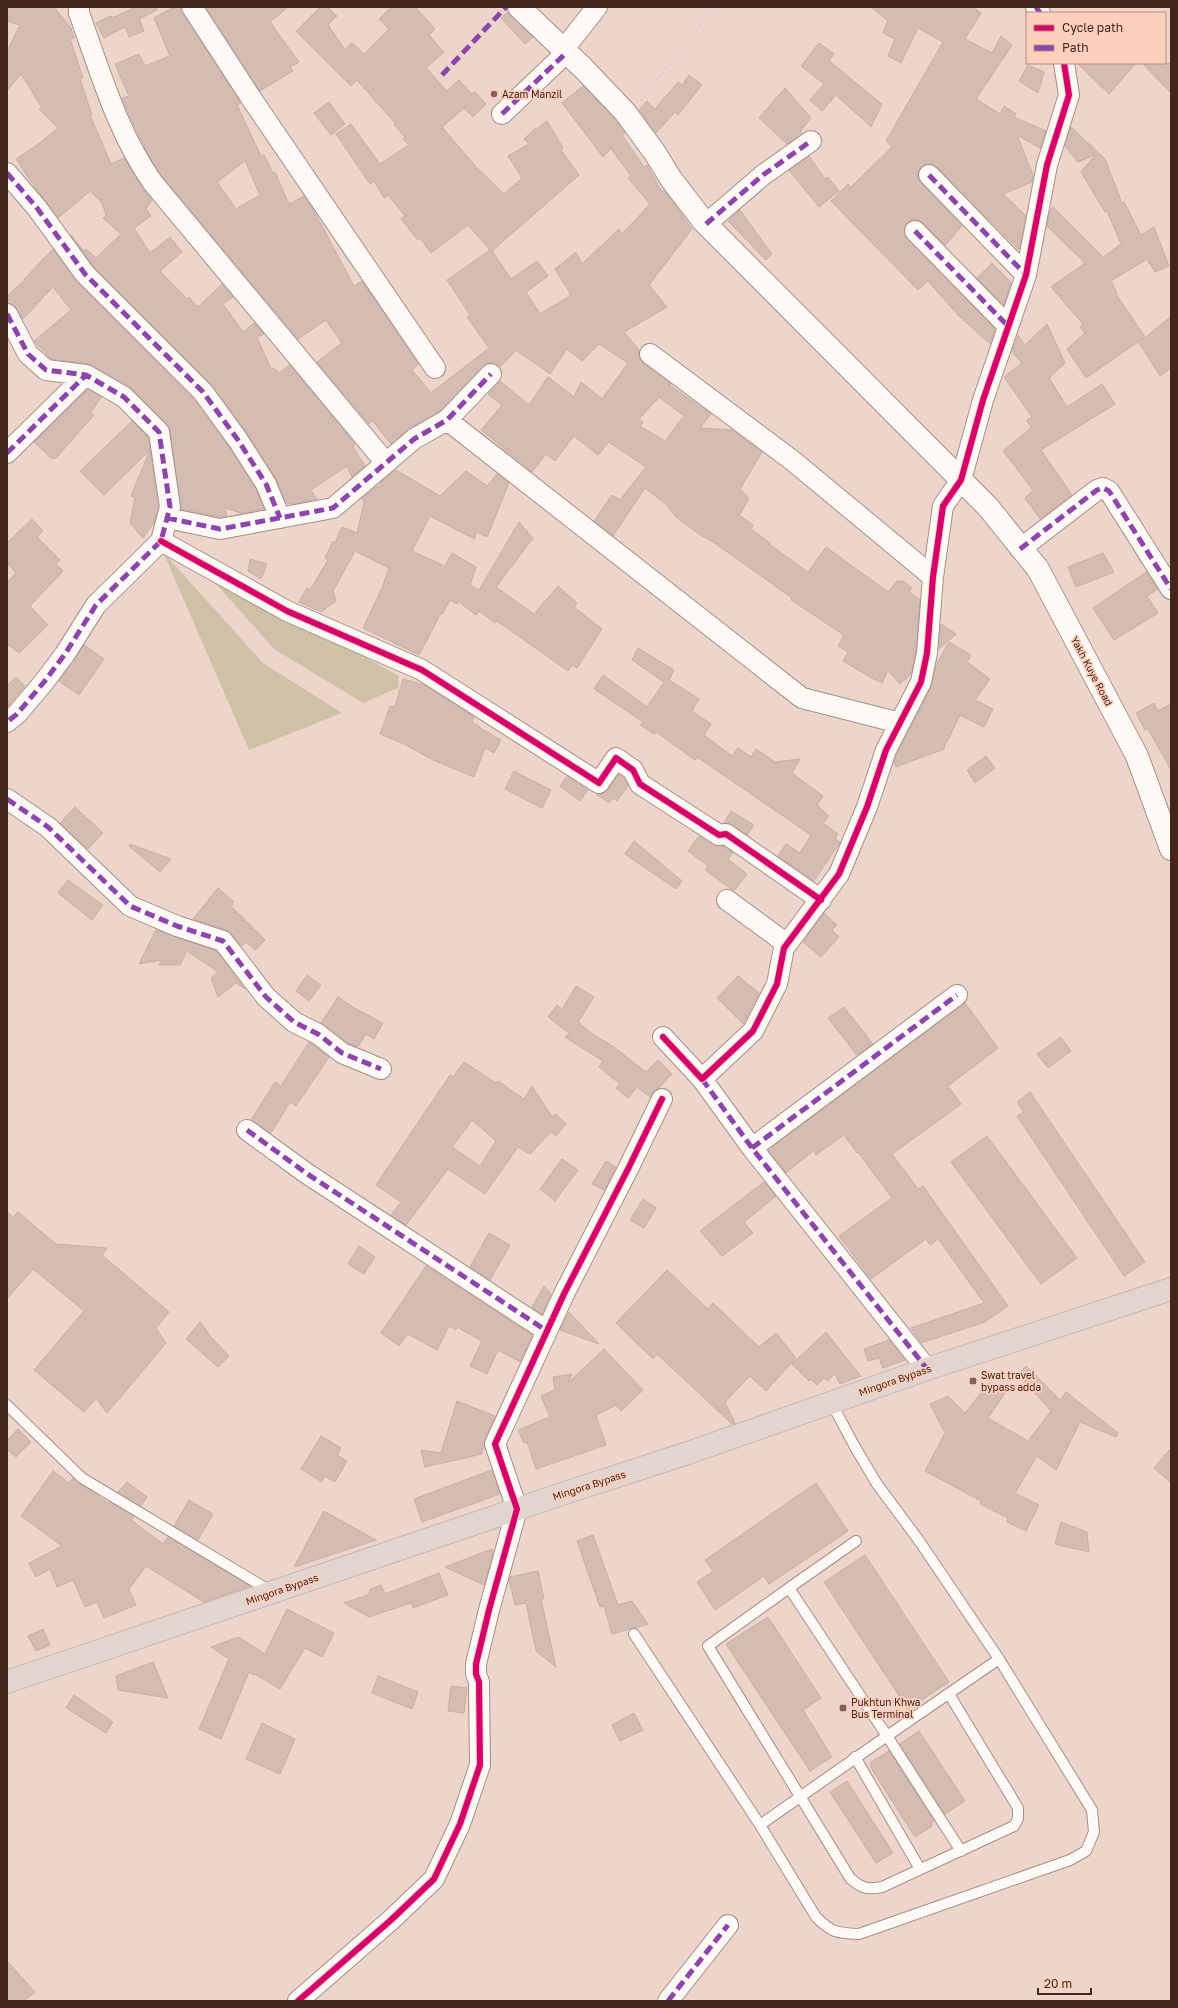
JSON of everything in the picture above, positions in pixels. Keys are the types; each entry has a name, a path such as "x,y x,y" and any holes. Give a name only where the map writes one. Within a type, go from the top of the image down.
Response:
{"highway":[{"name":"Mingora Bypass","path":"7,1682 517,1509 688,1453 927,1369 1171,1289"}],"main road":[{"name":"Yakh Kuye Road","path":"519,7 567,52 629,117 655,153 671,179 706,224 988,507 1020,549 1038,569 1137,756 1171,849"}],"street":[{"path":"79,7 79,13 120,126 138,161 153,183 386,463"},
{"path":"192,7 257,107 435,368"},
{"path":"502,114 567,52 567,45 597,7"},
{"path":"702,1079 753,1031 777,984 784,948 839,874 867,807 886,750 920,682 926,660 933,577 943,506 961,480 983,400 1007,325 1026,275 1047,165 1069,95 1064,64"},
{"path":"706,224 763,175 811,141"},
{"path":"7,173 37,208 85,274 203,392 238,440 266,484 280,518"},
{"path":"929,175 1026,275"},
{"path":"915,231 1007,325"},
{"path":"7,314 28,354 46,370 86,375 124,397 159,432 170,507 161,541 96,605 65,654 44,682 17,714 7,722"},
{"path":"650,354 793,461 933,577"},
{"path":"167,518 220,529 333,508 414,439 447,420 491,374"},
{"path":"7,453 86,375"},
{"path":"447,420 802,698 900,723"},
{"path":"1020,549 1097,490 1104,488 1109,491 1171,589"},
{"path":"161,541 287,611 422,670 599,783 616,758 633,770 640,784 719,835 726,834 821,900"},
{"path":"7,799 48,827 130,906 177,926 223,941 266,997 294,1022 318,1034 342,1053 382,1069"},
{"path":"727,900 787,944"},
{"path":"752,1148 957,995"},
{"path":"663,1037 702,1079 752,1148 927,1369"},
{"path":"298,2001 391,1920 434,1879 460,1824 480,1765 479,1682 476,1674 476,1664 489,1610 517,1509 495,1444 564,1294 662,1099"},
{"path":"247,1130 306,1173 547,1331"},
{"path":"668,2001 728,1925"}],"lane":[{"path":"634,1634 760,1825 816,1917 828,1929 842,1933 859,1934 1070,1860 1086,1851 1094,1832 1092,1810 999,1660 920,1542 877,1484 831,1402"},
{"path":"7,1405 82,1478 272,1592"},
{"path":"856,1541 708,1646 850,1878 859,1886 870,1889 882,1887 1014,1826 1018,1819 1018,1808 949,1694"},
{"path":"789,1588 961,1850"},
{"path":"760,1825 855,1757 999,1660"},
{"path":"855,1757 920,1869"}],"path":[{"path":"629,117 714,7"}],"shaded area":[{"path":"163,552 263,663 342,713 249,750"},
{"path":"201,567 399,676 398,688 363,703 274,649"}],"building":[{"path":"7,7 54,7 71,28 74,38 70,39 83,78 80,79 92,115 90,115 111,164 124,158 143,189 152,200 146,209 151,216 134,228 150,253 170,237 182,252 160,271 187,299 189,297 198,307 222,284 233,297 223,304 243,332 254,323 264,334 257,337 271,369 274,368 279,373 290,365 355,444 353,447 365,466 352,477 347,466 311,490 317,499 291,504 286,503 276,478 247,433 212,385 94,267 71,235 84,251 86,249 96,258 121,234 103,218 106,215 102,203 90,191 58,218 36,189 16,159 37,145 58,128 39,109 42,108 21,74 7,91 7,51 20,25 7,21"},
{"path":"136,7 156,7 157,10 139,19 144,31 129,37 125,27 104,38 96,23 111,16 112,18"},
{"path":"174,7 181,7 182,13 241,103 237,105 261,156 264,155 273,173 275,172 289,204 304,196 315,213 354,286 362,281 418,364 412,370 431,393 489,348 467,317 470,315 447,280 490,250 468,225 431,253 420,238 418,240 401,219 405,216 388,195 384,198 374,181 370,184 336,134 351,124 380,164 409,145 403,139 405,137 394,125 395,123 357,80 351,86 296,31 320,7 328,7 337,16 328,25 345,50 352,43 364,54 389,29 379,19 392,7 415,7 435,29 429,35 444,52 426,68 447,91 459,80 472,94 475,92 486,104 473,117 464,108 442,127 477,168 504,194 522,178 508,156 529,144 524,139 536,128 537,129 547,121 563,148 561,150 579,175 492,251 511,279 537,261 548,276 526,292 540,314 571,295 555,269 576,252 582,264 619,229 622,234 650,204 628,178 631,176 611,149 603,157 562,103 583,86 615,120 625,133 622,135 644,167 647,165 662,192 664,190 692,229 649,285 667,307 624,332 639,350 639,358 643,363 671,384 669,385 711,414 700,428 732,430 762,452 740,489 749,499 739,515 753,525 751,529 808,572 826,547 888,592 897,581 903,581 912,588 909,592 920,600 916,651 911,674 900,684 888,670 882,683 843,661 848,652 838,646 844,635 791,600 792,598 716,544 699,534 675,516 667,505 645,488 613,536 594,521 612,495 620,500 646,467 609,442 598,455 574,436 555,461 546,454 532,472 481,430 502,405 488,394 500,381 529,405 548,377 574,397 581,382 602,399 628,363 599,344 582,361 567,349 550,374 516,350 500,367 494,363 487,363 440,411 408,429 391,444 372,420 369,424 317,362 342,343 326,320 298,339 162,176 150,158 122,98 129,96 115,64 139,54 145,66 170,56 154,18","holes":["245,161 260,195 236,209 217,182","659,397 684,416 665,441 640,426 643,422 639,419"]},
{"path":"206,7 288,7 270,22 299,62 290,67 293,71 260,91"},
{"path":"871,7 973,7 981,13 965,39 992,53 1001,36 1012,45 976,99 1000,114 1004,106 1016,114 1014,117 1046,131 1040,148 1017,135 1033,175 1032,182 1003,194 1026,216 1019,250 937,167 932,164 926,164 921,167 918,172 918,178 921,183 962,226 945,245 918,220 912,220 907,223 904,228 904,234 995,329 990,344 958,315 928,281 918,290 831,201 848,184 851,187 892,147 886,141 943,42 918,28 901,63 888,56 895,39 883,33 888,21"},
{"path":"508,12 533,37 525,44 501,18"},
{"path":"819,43 834,54 829,61 882,104 871,127 836,95 822,111 810,100 824,84 801,66"},
{"path":"1171,63 1171,93 1143,64"},
{"path":"1078,64 1135,64 1109,94"},
{"path":"1028,65 1044,72 1038,93 1019,81"},
{"path":"689,75 702,85 678,115 675,112 656,133 639,110 647,101 655,109 678,82 682,85"},
{"path":"785,88 811,118 800,132 802,133 787,144 759,118"},
{"path":"329,102 345,124 331,135 314,113"},
{"path":"1071,127 1105,159 1122,203 1124,202 1141,235 1154,227 1169,266 1155,272 1147,259 1111,281 1117,293 1116,294 1145,337 1086,378 1067,349 1085,333 1080,327 1083,324 1051,287 1085,263 1047,226 1050,211 1053,207 1103,257 1121,244 1107,211 1105,212 1081,172 1095,155 1078,162 1065,146"},
{"path":"809,156 825,179 828,177 839,191 819,207 789,170"},
{"path":"740,210 772,254 766,260 728,221"},
{"path":"53,249 77,282 194,400 228,446 256,489 264,509 241,513 225,508 227,516 220,517 181,509 170,430 167,424 130,387 89,364 51,359 34,341 71,310 53,287 23,319 13,305 7,303 7,296 25,280 24,279"},
{"path":"992,263 1011,282 1004,305 977,278"},
{"path":"1171,316 1171,368 1160,376 1139,343"},
{"path":"1047,324 1065,363 1049,378 1067,407 1102,384 1115,404 1041,450 1072,495 1040,519 1025,498 1033,490 1003,451 1031,428 1027,420 1032,417 1004,377 1022,363 1012,352 1018,335 1025,345"},
{"path":"88,389 101,397 91,412 94,415 56,458 51,458 34,442"},
{"path":"132,421 148,437 150,450 104,495 80,471"},
{"path":"150,450 158,506 154,523 143,538 130,523 135,497 131,496"},
{"path":"396,470 440,496 466,471 487,486 497,474 509,483 487,537 477,532 474,539 430,516 412,551 445,566 452,553 476,567 470,585 479,590 519,522 533,538 496,587 534,614 558,586 577,603 574,607 602,629 577,668 572,665 568,671 497,621 495,623 479,611 476,615 458,601 457,604 450,600 442,614 441,613 419,655 363,628 382,588 389,568 355,551 333,591 336,601 321,612 299,602 307,588 310,590 328,560 325,558 333,541 335,543 342,527 357,533 364,502 362,498 377,486 378,488 382,481"},
{"path":"32,519 43,531 37,537 60,560 56,564 63,571 30,606 48,625 19,653 7,644 7,583 16,573 7,563 7,543"},
{"path":"1103,553 1114,572 1076,587 1068,567"},
{"path":"250,559 267,564 261,579 248,571"},
{"path":"1146,572 1158,589 1147,596 1158,613 1114,640 1093,608"},
{"path":"941,624 956,634 939,649"},
{"path":"949,642 971,655 967,662 990,679 975,700 993,709 984,727 960,715 947,742 946,741 944,749 896,767 894,761 931,687 936,665"},
{"path":"84,645 104,659 79,695 59,681"},
{"path":"638,648 674,670 669,680 699,699 692,711 711,724 704,735 732,756 738,748 751,757 756,749 775,762 800,759 792,773 823,796 817,805 829,816 823,823 838,834 835,839 840,842 814,881 778,856 786,844 800,853 811,835 697,757 695,760 656,732 654,734 640,725 643,722 594,689 603,675 647,707 664,682 632,660"},
{"path":"16,677 25,686 7,707 7,686"},
{"path":"403,679 424,685 474,717 472,722 501,740 494,753 485,748 474,777 433,760 404,744 380,734 390,706 395,707"},
{"path":"1154,703 1158,711 1171,704 1171,770 1148,729 1145,730 1136,713"},
{"path":"986,756 995,768 975,783 967,770"},
{"path":"514,771 551,790 542,808 505,789"},
{"path":"619,774 624,778 628,786 617,801 613,798 609,803 596,794 604,793"},
{"path":"567,776 588,790 580,801 560,786"},
{"path":"75,807 103,833 88,849 60,823"},
{"path":"731,811 754,825 747,835 733,825 724,823"},
{"path":"699,836 713,845 723,846 733,853 728,859 747,874 734,891 705,870 708,866 688,851"},
{"path":"634,841 682,881 676,889 625,854"},
{"path":"130,844 171,859 160,872 129,846"},
{"path":"68,880 103,905 92,920 58,893"},
{"path":"218,888 234,902 231,906 265,940 255,950 246,942 242,946 227,930 193,919"},
{"path":"824,913 837,925 832,930 839,937 821,957 803,942"},
{"path":"156,930 216,951 245,989 236,983 218,997 211,978 218,972 187,951 180,965 159,965 162,960 139,964"},
{"path":"307,975 321,985 309,1001 296,991"},
{"path":"738,976 759,993 743,1024 717,998"},
{"path":"576,986 594,997 578,1022 646,1072 658,1060 672,1074 650,1097 637,1087 628,1098 616,1088 620,1084 599,1067 603,1061 565,1037 569,1033 548,1017 557,1005 562,1009"},
{"path":"338,997 356,1009 383,1023 374,1039 366,1034 358,1047 348,1043 321,1023"},
{"path":"965,1003 998,1048 948,1086 961,1104 892,1154 918,1189 923,1186 1008,1306 985,1322 921,1343 911,1328 984,1303 938,1239 930,1245 926,1239 871,1279 839,1236 892,1198 858,1152 857,1153 844,1135 816,1155 813,1151 786,1173 768,1150"},
{"path":"844,1007 873,1044 857,1055 828,1018"},
{"path":"1061,1037 1071,1051 1048,1068 1037,1054"},
{"path":"309,1042 329,1057 296,1106 290,1102 271,1133 251,1120 275,1082 281,1086"},
{"path":"464,1062 496,1083 498,1081 524,1099 532,1086 552,1117 556,1114 566,1124 556,1136 551,1132 530,1154 518,1147 485,1194 448,1169 406,1225 391,1215 401,1202 376,1185 450,1075 453,1077","holes":["472,1120 496,1141 480,1166 452,1147"]},
{"path":"1030,1092 1145,1262 1124,1276 1017,1116 1024,1112 1017,1102"},
{"path":"987,1136 1077,1258 1041,1284 951,1162"},
{"path":"562,1159 578,1170 555,1201 540,1189"},
{"path":"606,1161 616,1167 604,1190 592,1184"},
{"path":"764,1182 776,1196 744,1222 753,1233 722,1256 700,1231"},
{"path":"643,1199 656,1208 644,1228 630,1220"},
{"path":"7,1212 13,1217 18,1212 56,1244 107,1248 102,1255 169,1312 156,1328 166,1343 107,1413 96,1398 84,1412 34,1370 84,1311 33,1269 7,1299"},
{"path":"489,1233 510,1245 490,1280 470,1267"},
{"path":"359,1246 375,1257 364,1274 348,1264"},
{"path":"426,1266 532,1335 520,1362 498,1350 487,1374 470,1366 482,1341 457,1327 456,1330 449,1326 437,1350 408,1334 399,1346 381,1333"},
{"path":"667,1270 708,1309 713,1303 759,1347 776,1333 796,1358 766,1391 750,1376 725,1402 735,1423 732,1424 657,1354 653,1359 616,1323"},
{"path":"544,1286 551,1294 542,1314 532,1307"},
{"path":"569,1312 599,1344 560,1330"},
{"path":"200,1322 211,1337 229,1356 218,1367 186,1339"},
{"path":"826,1332 861,1376 840,1384 835,1374 827,1381 824,1378 817,1385 811,1379 809,1381 792,1364"},
{"path":"889,1340 905,1360 883,1368 879,1358 868,1361 864,1349"},
{"path":"604,1349 643,1390 621,1411 616,1405 596,1415 606,1445 536,1469 527,1442 524,1443 518,1430 550,1417 541,1396 555,1390 553,1377 572,1374 568,1383"},
{"path":"1026,1366 1060,1400 1066,1392 1118,1433 1116,1437 1080,1422 1056,1470 1037,1456 1015,1493 1039,1505 1026,1531 1007,1522 1008,1518 980,1504 981,1501 925,1471 945,1433 930,1404 948,1396 965,1413 989,1383 1005,1393 988,1418 1028,1441 1051,1411 1018,1374"},
{"path":"457,1401 495,1416 485,1439 482,1454 425,1467 421,1450 441,1453"},
{"path":"18,1429 31,1442 16,1457 7,1449 7,1440"},
{"path":"321,1436 341,1448 337,1455 347,1461 335,1482 325,1476 322,1482 301,1469"},
{"path":"1171,1448 1171,1483 1154,1468"},
{"path":"492,1470 500,1494 422,1522 414,1499"},
{"path":"53,1471 69,1483 73,1478 109,1504 110,1502 134,1517 131,1520 163,1544 168,1537 250,1586 204,1602 146,1566 129,1589 136,1605 104,1618 97,1602 85,1607 73,1580 57,1587 50,1569 36,1577 29,1563 62,1546 21,1516"},
{"path":"127,1482 147,1497 141,1506 118,1492"},
{"path":"816,1483 848,1531 769,1584 764,1576 715,1610 697,1582 713,1571 705,1560"},
{"path":"189,1500 213,1514 198,1540 174,1526"},
{"path":"324,1511 376,1540 294,1567"},
{"path":"1061,1522 1087,1532 1089,1552 1055,1544"},
{"path":"593,1535 618,1605 632,1601 648,1624 612,1634 604,1606 600,1607 577,1541"},
{"path":"492,1549 493,1553 484,1585 445,1567"},
{"path":"865,1555 949,1682 908,1709 824,1582"},
{"path":"538,1571 544,1599 541,1599 556,1667 536,1651 526,1603 515,1605 509,1580 510,1577"},
{"path":"439,1573 448,1595 413,1608 411,1603 369,1617 344,1603 368,1595 371,1589 381,1585 385,1594"},
{"path":"287,1609 334,1633 322,1657 305,1648 280,1689 249,1672 221,1739 199,1729 229,1659 211,1647 239,1637 265,1654"},
{"path":"768,1617 821,1698 803,1710 832,1757 810,1771 726,1644"},
{"path":"43,1629 50,1645 36,1651 28,1636"},
{"path":"153,1662 168,1698 118,1690 116,1676"},
{"path":"378,1676 418,1692 412,1709 372,1693"},
{"path":"451,1686 467,1688 464,1713 448,1711"},
{"path":"74,1695 113,1722 106,1733 66,1708"},
{"path":"634,1713 643,1730 620,1741 612,1725"},
{"path":"262,1723 295,1739 280,1774 246,1759"},
{"path":"919,1731 965,1801 945,1814 900,1744"},
{"path":"889,1751 934,1821 931,1823 932,1826 915,1837 871,1768 871,1762"},
{"path":"847,1781 893,1853 876,1863 830,1792"},
{"path":"7,1961 35,1992 24,2001 7,2001"}],"marked path":[{"path":"442,75 506,7"},
{"path":"1036,7 1039,12"},
{"path":"502,114 567,52"},
{"path":"706,224 763,175 811,141"},
{"path":"7,173 37,208 85,274 203,392 238,440 266,484 280,518"},
{"path":"929,175 1026,275"},
{"path":"915,231 1007,325"},
{"path":"7,314 28,354 46,370 86,375 124,397 159,432 170,507 161,541 96,605 65,654 44,682 17,714 7,722"},
{"path":"167,518 220,529 333,508 414,439 447,420 491,374"},
{"path":"7,453 86,375"},
{"path":"1020,549 1097,490 1103,488 1109,491 1171,589"},
{"path":"7,799 48,827 130,906 177,926 223,941 266,997 294,1022 318,1034 342,1053 381,1069"},
{"path":"752,1148 957,995"},
{"path":"702,1079 752,1148 927,1369"},
{"path":"247,1130 306,1173 547,1331"},
{"path":"668,2001 728,1925"}],"cycle path":[{"path":"663,1037 702,1079 753,1031 777,984 784,948 839,874 867,807 886,750 921,682 927,653 933,577 943,506 961,480 983,400 1026,275 1047,165 1069,95 1064,64"},
{"path":"161,541 287,611 422,670 599,783 616,758 633,770 640,784 719,835 726,834 821,900"},
{"path":"298,2001 391,1920 434,1879 460,1824 480,1765 479,1682 476,1674 476,1664 489,1610 517,1509 495,1444 564,1294 662,1099"}],"place":[{"name":"Azam Manzil","path":"494,94"},
{"name":"Swat travel bypass adda","path":"973,1381"},
{"name":"Pukhtun Khwa Bus Terminal","path":"843,1708"}]}
